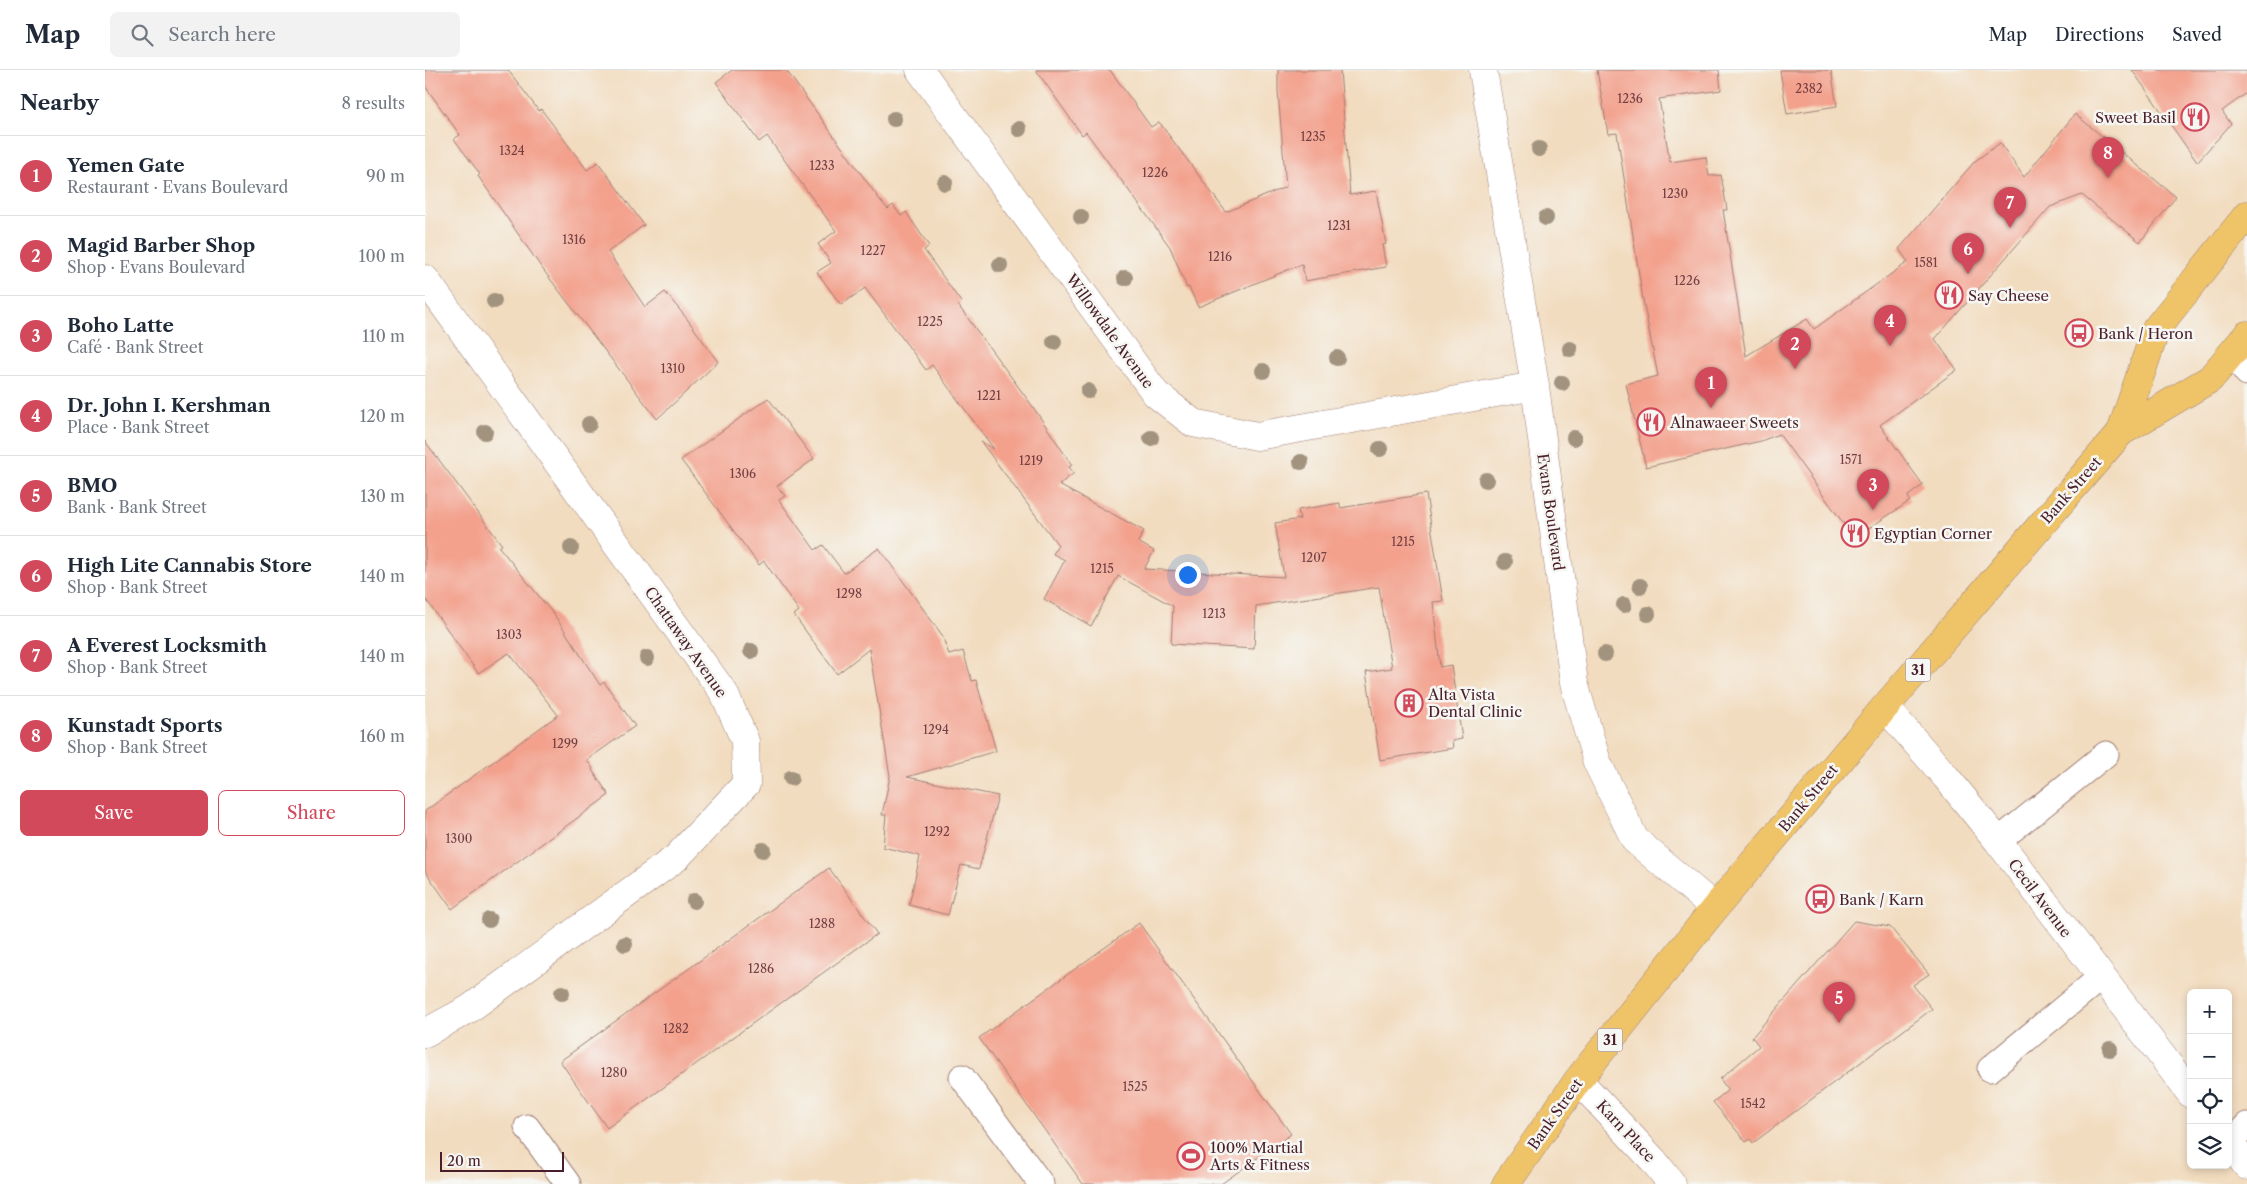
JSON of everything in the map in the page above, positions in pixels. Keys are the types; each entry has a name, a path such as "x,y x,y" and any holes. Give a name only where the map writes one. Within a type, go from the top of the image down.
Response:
{"main road":[{"name":"Bank Street","path":"2121,432 2156,329 2247,216"},
{"name":"Bank Street","path":"1509,1182 1578,1080 1715,908 2121,432 2210,379 2242,354"}],"street":[{"name":"Willowdale Avenue","path":"920,70 1156,394 1193,422 1257,436 1535,386"},
{"name":"Evans Boulevard","path":"1483,70 1535,386 1574,683 1597,762 1635,840 1715,908"},
{"name":"Chattaway Avenue","path":"425,279 724,693 745,741 746,784 676,858 469,1009 425,1033"},
{"name":"Cecil Avenue","path":"1885,707 1946,777 1997,841 2100,978 2187,1089"},
{"name":"Karn Place","path":"1578,1080 1653,1160 1672,1184"},
{"path":"2235,1136 2247,1166"}],"lane":[{"path":"1997,841 2106,754"},
{"path":"1990,1069 2100,978"},
{"path":"962,1077 1041,1184"},
{"path":"527,1127 568,1184"}],"building":[{"path":"425,70 508,70 539,111 541,109 587,170 598,162 644,225 608,252 645,307 665,292 718,362 657,419 541,267 478,176 480,174 454,139 460,135 425,86"},
{"path":"732,70 786,70 880,200 888,209 893,205 901,216 906,212 929,246 924,250 961,302 958,305 1031,404 1072,465 1069,467 1074,473 1059,485 1144,531 1138,542 1154,551 1144,569 1284,577 1275,523 1300,519 1298,510 1340,503 1340,508 1426,494 1443,601 1433,602 1440,667 1451,665 1462,739 1452,741 1453,748 1380,760 1366,672 1392,668 1379,587 1256,606 1254,649 1171,644 1173,606 1118,576 1091,626 1044,599 1065,560 1053,554 1058,545 981,442 994,449 932,365 926,370 865,288 841,305 817,272 831,263 818,244 836,231 767,136 759,142 716,82"},
{"path":"1036,70 1110,70 1151,127 1159,122 1226,212 1286,187 1278,92 1278,70 1340,70 1350,195 1376,191 1386,244 1382,245 1386,267 1305,281 1302,264 1198,307 1189,287 1187,288 1170,247 1086,132 1082,135"},
{"path":"1597,70 1719,70 1721,90 1659,99 1670,162 1706,157 1709,176 1721,175 1727,210 1723,210 1746,356 1807,319 1814,329 1908,262 1899,249 1975,161 2000,143 2024,177 2075,114 2176,197 2140,242 2082,195 2050,207 1935,339 1957,370 1880,425 1923,485 1908,496 1910,501 1854,538 1779,434 1761,441 1646,467 1626,384 1658,376 1643,300 1617,133 1608,134"},
{"path":"1780,70 1831,70 1837,106 1787,114"},
{"name":"Sweet Basil","path":"2132,70 2247,70 2247,93 2222,111 2231,124 2197,162"},
{"path":"768,398 814,459 777,486 785,496 779,500 815,550 823,545 844,573 879,548 942,635 949,655 963,651 972,681 976,680 996,751 907,777 998,796 979,869 961,865 948,915 909,905 920,856 883,847 886,815 882,815 890,776 869,649 837,674 794,615 799,611 764,561 759,565 681,460"},
{"path":"425,441 502,545 499,547 555,616 600,685 604,682 635,726 587,760 609,795 452,909 425,871 425,811 558,715 509,653 478,673 425,598"},
{"path":"829,868 877,934 607,1128 560,1061"},
{"path":"1854,921 1890,927 1929,974 1913,985 1932,1009 1753,1143 1750,1139 1746,1142 1713,1102 1728,1090 1720,1079 1759,1046 1752,1037"},
{"path":"1139,923 1291,1134 1221,1184 1083,1184 979,1038"}],"place":[{"name":"Sweet Basil","path":"2195,117"},
{"name":"Kunstadt Sports","path":"2108,178"},
{"name":"A Everest Locksmith","path":"2010,228"},
{"name":"High Lite Cannabis Store","path":"1968,274"},
{"name":"Say Cheese","path":"1949,295"},
{"name":"Bank / Heron","path":"2079,333"},
{"name":"Dr. John I. Kershman","path":"1890,346"},
{"name":"Magid Barber Shop","path":"1795,369"},
{"name":"Yemen Gate","path":"1711,408"},
{"name":"Alnawaeer Sweets","path":"1651,422"},
{"name":"Boho Latte","path":"1873,510"},
{"name":"Egyptian Corner","path":"1855,533"},
{"name":"Alta Vista Dental Clinic","path":"1409,703"},
{"name":"Bank / Karn","path":"1820,899"},
{"name":"BMO","path":"1839,1023"},
{"name":"100% Martial Arts & Fitness","path":"1191,1156"}]}
